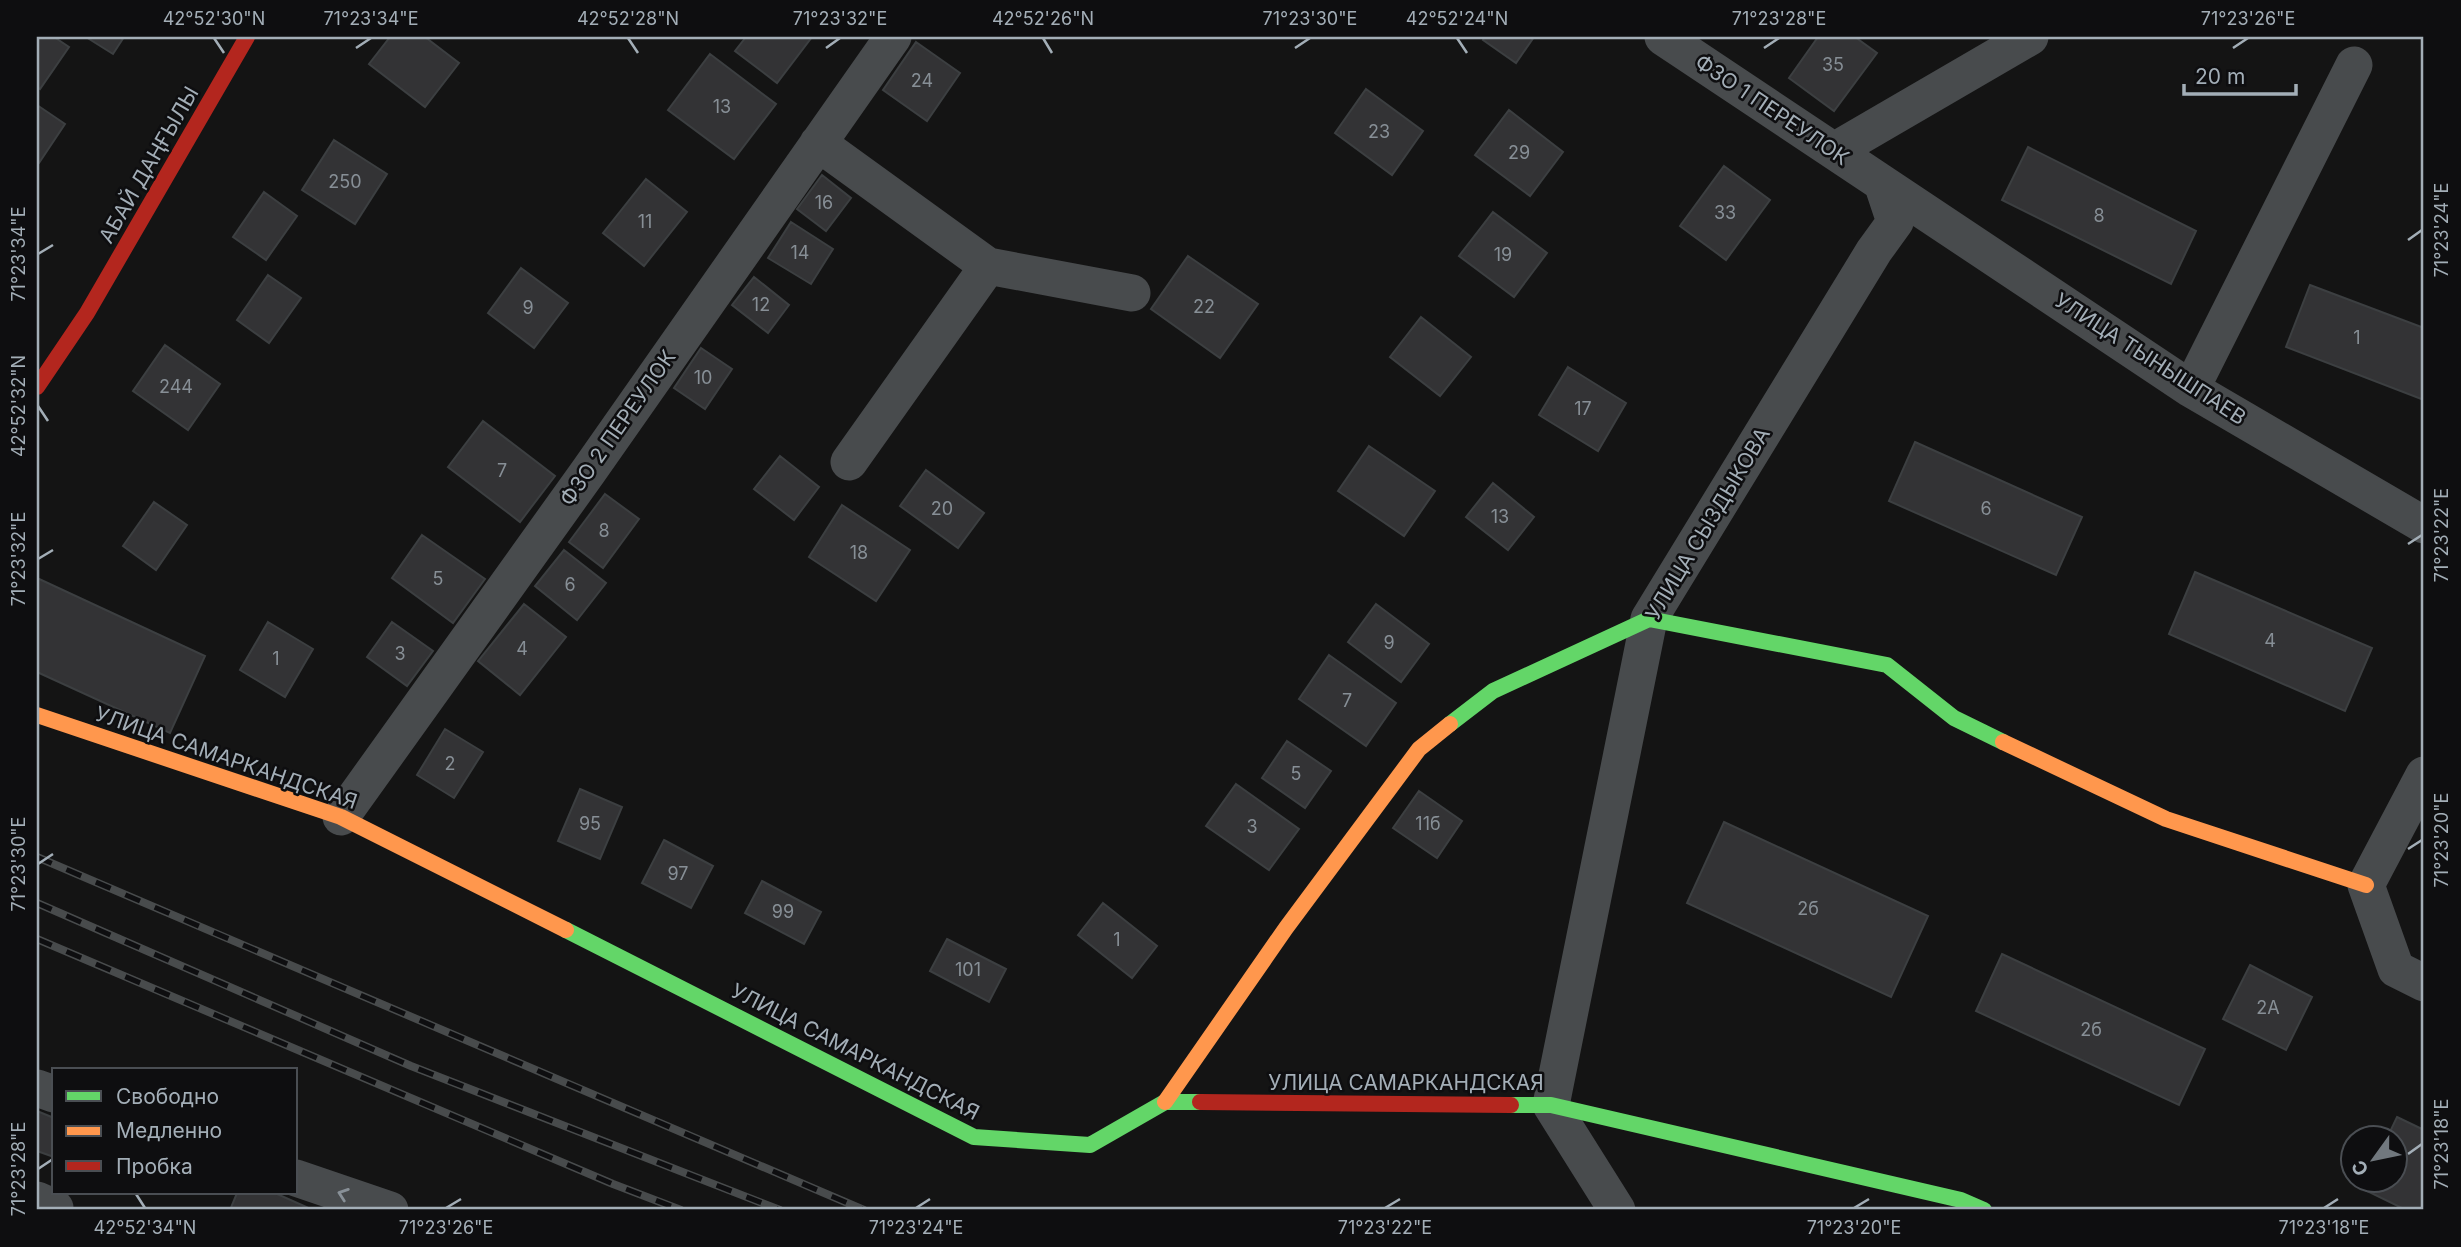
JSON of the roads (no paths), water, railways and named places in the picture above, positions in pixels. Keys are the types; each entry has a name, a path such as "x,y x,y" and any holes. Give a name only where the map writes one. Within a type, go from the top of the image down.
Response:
{"street":[{"name":"АБАЙ ДАҢҒЫЛЫ","path":"37,387 87,313 247,37"},
{"name":"ФЗО 2 ПЕРЕУЛОК","path":"341,817 580,483 893,37"},
{"name":"ФЗО 1 ПЕРЕУЛОК","path":"1663,37 1882,183"},
{"path":"1834,151 2030,37"},
{"path":"2191,389 2354,65"},
{"path":"818,143 988,266 1132,293"},
{"name":"УЛИЦА ТЫНЫШПАЕВ","path":"1882,183 2191,389 2424,524"},
{"name":"УЛИЦА СЫЗДЫКОВА","path":"1551,1105 1649,619 1874,251 1895,222 1882,183"},
{"path":"849,462 988,266"},
{"path":"1165,1102 1286,928 1419,749 1493,691 1649,619 1887,665 1954,719 2166,819 2366,885"},
{"name":"УЛИЦА САМАРКАНДСКАЯ","path":"37,715 341,817 771,1032 974,1137 1090,1145 1165,1102 1551,1105 1961,1200 1984,1210"},
{"path":"2424,775 2366,885 2396,969 2424,983"},
{"path":"1551,1105 1617,1210"},
{"path":"298,1179 390,1210"}],"railway":[{"path":"37,857 864,1210"},
{"path":"37,903 411,1066 780,1210"},
{"path":"37,939 613,1184 681,1210"}]}
